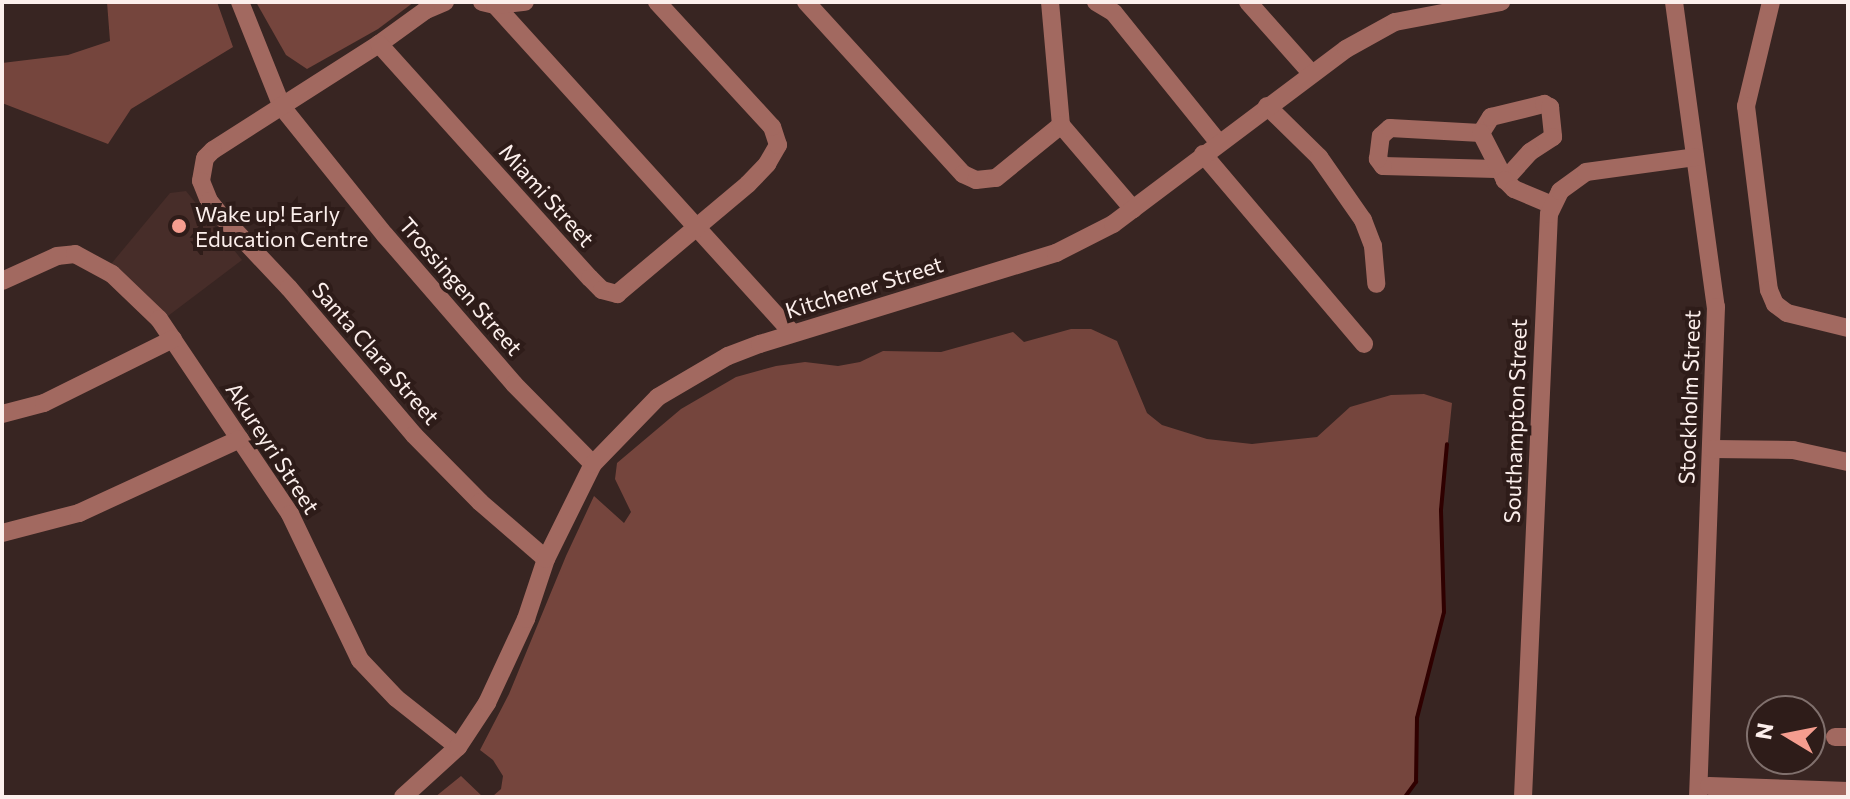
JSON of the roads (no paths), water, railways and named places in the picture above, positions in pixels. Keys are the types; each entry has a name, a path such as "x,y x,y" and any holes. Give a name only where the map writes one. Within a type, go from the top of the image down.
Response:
{"street":[{"name":"Trossingen Street","path":"240,2 282,107 385,235 504,373 593,464"},
{"name":"Santa Clara Street","path":"445,2 426,10 205,158 201,181 209,201 414,435 491,512 546,559"},
{"path":"488,4 525,2"},
{"path":"657,2 772,127 777,139 777,150 759,173 694,228"},
{"path":"806,2 953,168 963,174 976,180 996,178 1061,125"},
{"path":"1050,2 1061,125 1133,209"},
{"path":"1096,2 1114,13 1218,142"},
{"path":"1248,2 1311,73"},
{"path":"1392,2 1395,22"},
{"name":"Kitchener Street","path":"403,797 458,747 487,703 507,662 546,559 593,464 636,417 682,381 728,356 792,333 1056,253 1113,224 1311,73 1395,22 1501,2"},
{"name":"Stockholm Street","path":"1674,2 1716,307 1704,792"},
{"path":"1771,2 1746,106 1769,290 1775,304 1787,313 1848,328"},
{"path":"488,4 792,333"},
{"name":"Miami Street","path":"379,44 602,290 617,294 629,287 694,228"},
{"path":"1544,104 1550,107 1553,137 1501,174 1383,166 1378,159 1381,136 1390,128 1481,133 1491,117 1544,104"},
{"path":"1267,106 1319,157 1363,220 1373,246 1376,284"},
{"path":"1481,133 1501,174 1514,189 1552,205 1565,186 1586,172 1695,157"},
{"path":"1203,154 1364,344"},
{"name":"Southampton Street","path":"1523,797 1546,247 1552,205"},
{"name":"Akureyri Street","path":"2,281 57,256 75,254 112,274 159,319 290,514 360,660 396,698 458,747"},
{"path":"2,414 44,403 173,339"},
{"path":"2,533 79,513 240,439"},
{"path":"1712,449 1793,450 1848,462"},
{"path":"1704,792 1848,791"}],"waterway":[{"path":"1405,797 1416,782 1417,718 1444,612 1441,510 1447,444"}],"place":[{"name":"Wake up! Early Education Centre","path":"179,226"}]}
